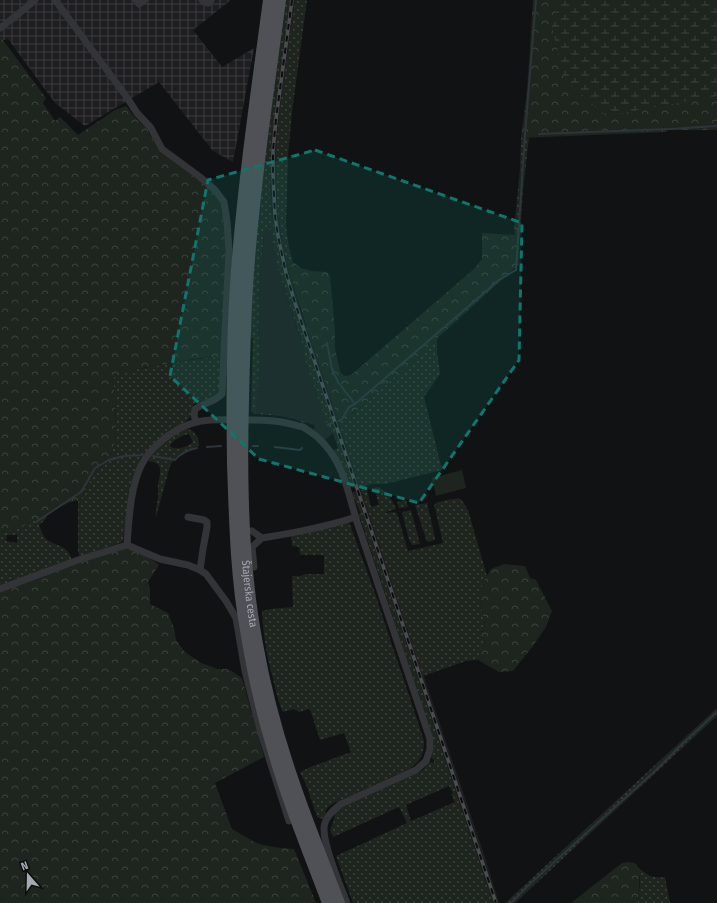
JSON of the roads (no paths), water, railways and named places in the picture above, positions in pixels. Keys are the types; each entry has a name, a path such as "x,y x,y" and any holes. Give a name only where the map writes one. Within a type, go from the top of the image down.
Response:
{"main road":[{"path":"242,273 246,176 269,0"},
{"path":"242,273 257,177 280,0"},
{"name":"Štajerska cesta","path":"242,273 244,335 237,419 235,515 237,553 245,627 261,706 277,762 299,827 328,903"},
{"name":"Štajerska cesta","path":"237,419 242,475 246,552 251,605 257,643 271,707 291,776 339,903"}],"street":[{"path":"0,28 35,0"},
{"path":"55,0 137,113 151,128 162,149 200,177 215,190 224,202 227,221 228,251 222,394 216,400 201,405 195,409 194,415 196,422"},
{"path":"136,0 139,4 144,0"},
{"path":"202,0 208,3 211,0"},
{"path":"127,544 130,507 136,481 142,464 153,449 165,438 180,429 196,422 210,420 276,420 306,428 324,443 330,451 339,467 430,739 430,749 426,761 416,770 341,804 332,812 324,823 326,846 347,903"},
{"path":"188,517 207,522 200,570"},
{"path":"252,547 262,538 323,527 356,517"},
{"path":"254,567 252,531 262,538"},
{"path":"0,589 78,560 127,544 160,559 188,565 206,574 222,595 236,618 245,671 252,700 273,774 289,821"}],"waterway":[{"path":"339,421 342,419 349,407 355,404 499,280 516,270 536,0"},
{"path":"539,134 717,126"},
{"path":"327,343 332,369 338,382 355,404"},
{"path":"328,425 332,423"},
{"path":"207,447 221,446"},
{"path":"253,446 258,446"},
{"path":"275,447 300,450 302,448"},
{"path":"153,456 175,460 184,452 197,448"},
{"path":"36,522 81,492 95,468 109,460 124,456 143,455"},
{"path":"511,903 717,712"}],"railway":[{"path":"292,0 273,151 275,216 286,273 496,903"}]}
